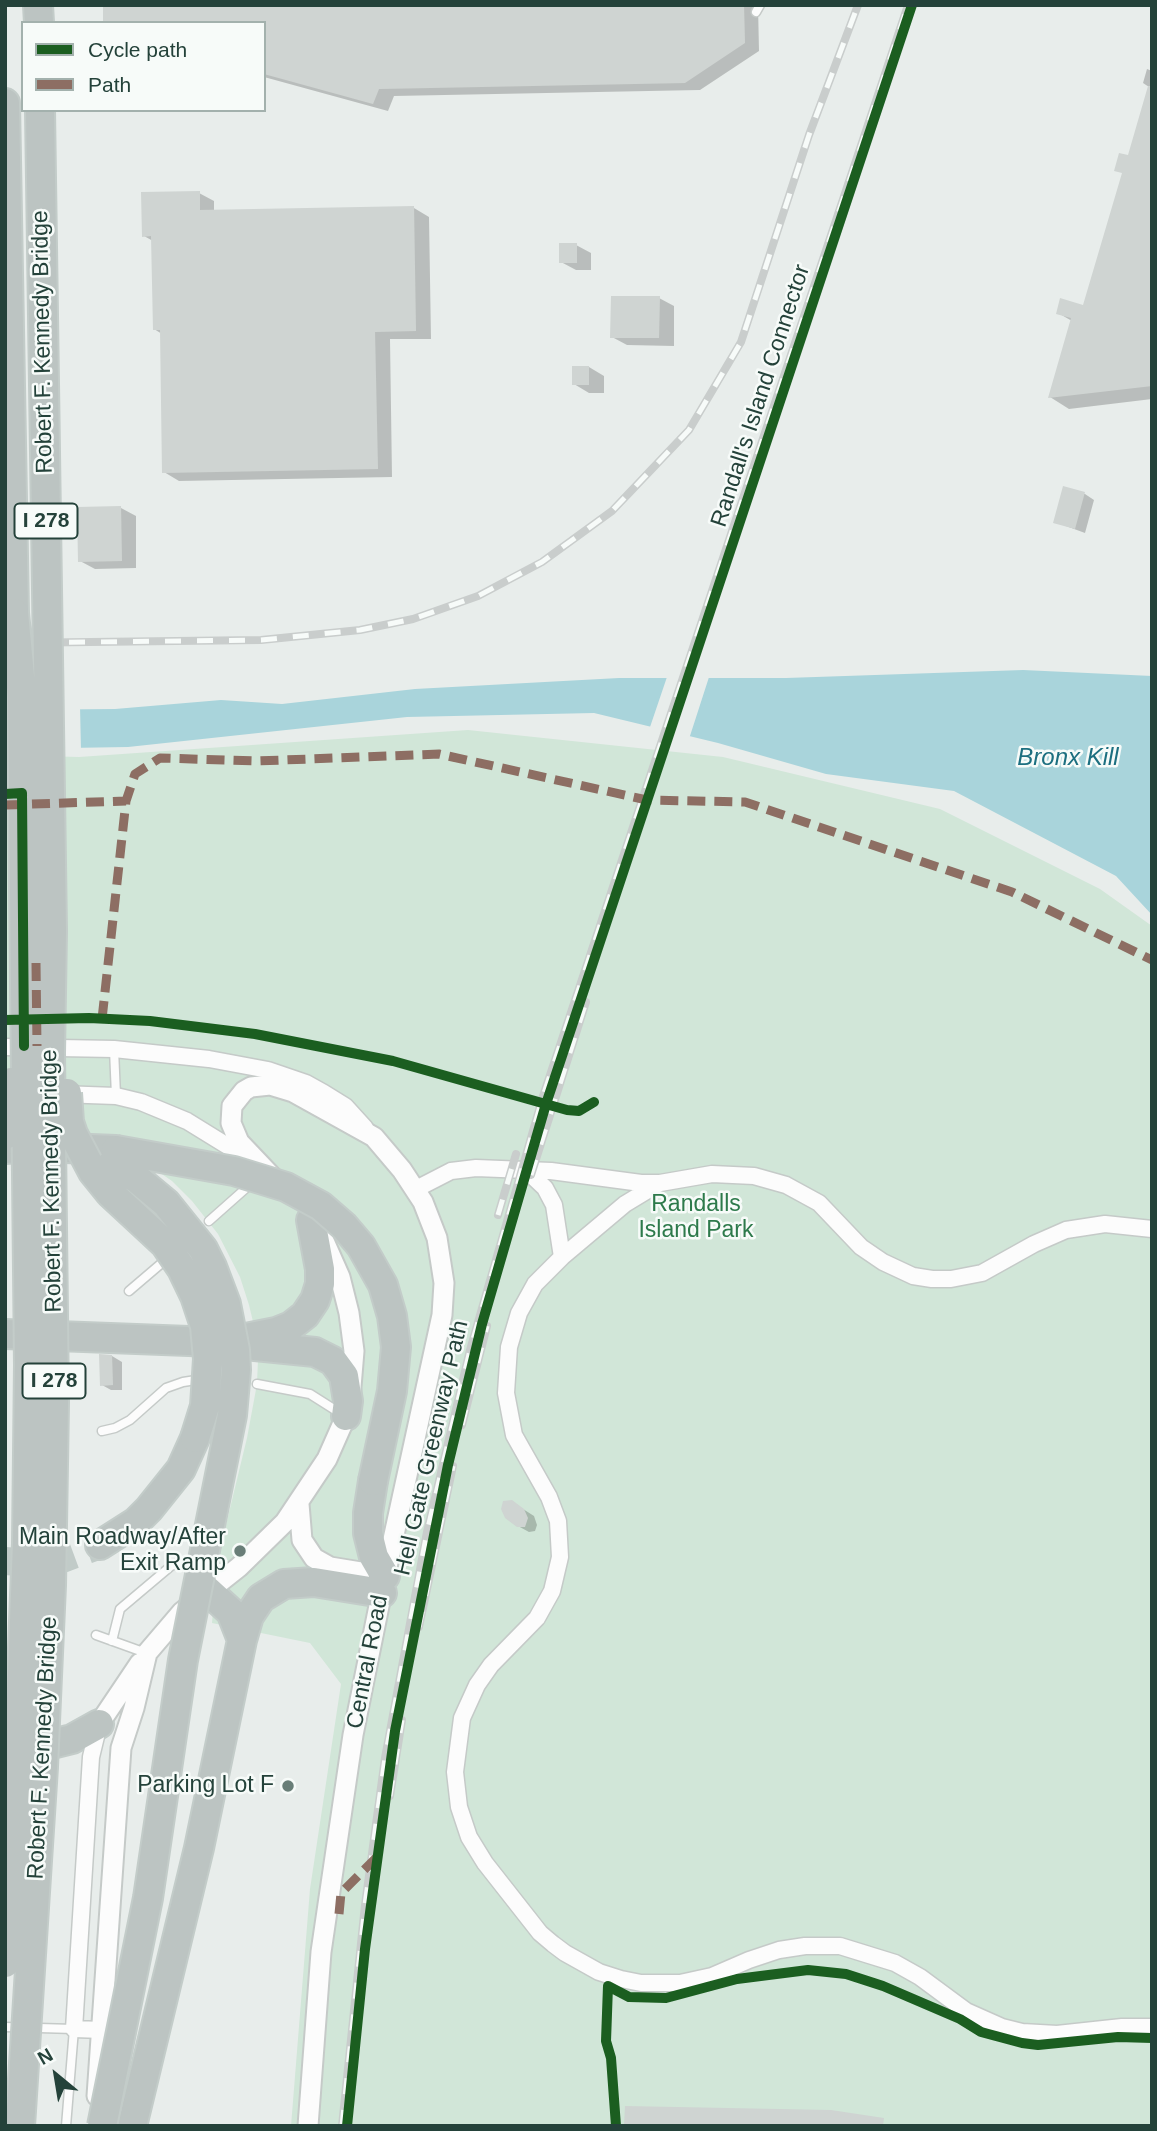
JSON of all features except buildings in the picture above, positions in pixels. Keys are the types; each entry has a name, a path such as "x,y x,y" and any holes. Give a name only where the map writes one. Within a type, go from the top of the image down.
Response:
{"highway":[{"name":"Robert F. Kennedy Bridge","path":"5,103 14,612 22,697 29,1365 21,1701 5,1964"},
{"name":"Robert F. Kennedy Bridge","path":"20,2126 40,1831 51,1560 54,1354 50,1053 52,931 40,112"},
{"path":"5,1135 11,1098 6,699 14,612"},
{"path":"52,931 66,1056 67,1111 73,1134 86,1161 101,1183 164,1244 182,1269 201,1311 208,1359 205,1406 181,1469 136,1522 100,1545"},
{"path":"5,1149 40,1147 224,1169 286,1186 334,1216 360,1246 383,1285 392,1316 396,1347 392,1391 368,1513 368,1533 383,1585 314,1582 284,1584 257,1602 249,1616 190,1889 132,2126"},
{"path":"102,2126 148,1898 183,1660 232,1415 236,1370 236,1349 226,1304 203,1250 179,1217 113,1157"},
{"path":"215,1342 276,1332 291,1326 305,1315 318,1292 320,1276 311,1220"},
{"path":"5,1334 215,1342 324,1355 337,1365 344,1376 348,1393 345,1416"},
{"path":"208,1591 231,1612 242,1640"},
{"path":"5,1736 30,1744 52,1744 72,1739 99,1724"}],"street":[{"path":"5,1047 114,1049 209,1059 288,1076 306,1083 345,1106 374,1137"},
{"path":"102,2030 74,2029 91,1757 99,1724 147,1653 182,1612 270,1539 299,1504 327,1458 345,1416 354,1368 349,1313 334,1261 311,1220 239,1142 231,1123 232,1106 244,1091 251,1087 270,1085 293,1092 374,1137"},
{"path":"5,1095 82,1093 116,1096 141,1102 187,1121 265,1171"},
{"name":"Central Road","path":"308,2126 317,1998 335,1848 353,1735 444,1300 443,1270 431,1219 416,1189 374,1137"},
{"path":"416,1189 440,1175 462,1169 526,1170 641,1183 733,1173 786,1185 819,1203 861,1247 883,1262 913,1276 932,1279 951,1279 982,1273 1034,1244 1066,1230 1105,1224 1152,1229"},
{"path":"526,1170 545,1188 554,1205 562,1257"},
{"path":"660,1183 625,1204 535,1283 519,1313 509,1348 506,1393 514,1435 549,1497 558,1521 558,1574 537,1618 491,1665 477,1685 462,1718 456,1753 456,1781 462,1821 477,1850 540,1933 591,1968 621,1979 658,1984 687,1982 712,1976 779,1950 805,1946 840,1946 895,1963 920,1977 966,2011 1002,2028 1057,2034 1111,2027 1152,2027"},
{"path":"299,1504 302,1540 314,1558 330,1567 383,1585"},
{"path":"94,2126 121,1748 147,1653"}],"lane":[{"path":"114,1049 116,1096"},
{"path":"209,1221 265,1171"},
{"path":"129,1291 163,1262"},
{"path":"102,1431 123,1424 166,1388 183,1381 196,1380"},
{"path":"257,1384 310,1394 345,1416"},
{"path":"112,1641 120,1609 171,1566 181,1562 235,1570"},
{"path":"96,1635 147,1653"},
{"path":"5,2027 74,2029 66,2126"}],"green space":[{"name":"Randalls Island Park","path":"468,730 723,757 940,809 1100,889 1152,926 1152,2126 291,2126 310,1889 341,1684 310,1643 212,1623 217,1562 247,1438 257,1384 258,1359 249,1305 240,1277 218,1234 172,1181 128,1151 90,1134 5,1110 5,755 79,757"}],"water":[{"name":"Bronx Kill","path":"1023,670 1152,676 1152,915 1116,876 954,791 826,774 718,743 594,713 407,717 128,747 5,749 5,710 115,709 221,700 282,704 415,689 619,678 786,678"}],"pier":[{"path":"668,674 710,674 689,739 649,730"},
{"path":"5,706 80,706 81,751 5,753"}],"tunnel":[{"path":"5,1561 32,1563 62,1559 100,1545"}],"railway":[{"path":"5,643 261,640 360,630 413,619 478,596 542,562 612,511 689,430 741,342 809,135 858,5"},
{"path":"342,2126 365,1905 385,1758 427,1532 470,1350 543,1096 908,5"},
{"path":"531,1175 586,1002"},
{"path":"498,1215 516,1154"},
{"path":"462,1425 487,1326"},
{"path":"419,1627 453,1466"},
{"path":"390,1796 402,1720"}],"marked path":[{"path":"102,1019 126,801 135,774 160,758 257,761 439,754 647,800 745,802 1012,892 1152,960"},
{"path":"5,805 126,801"},
{"path":"36,963 37,1046"},
{"path":"339,1914 341,1893 376,1858"}],"cycle path":[{"name":"Randall's Island Connector","path":"347,2126 365,1949 395,1731 448,1465 482,1324 546,1104 912,5"},
{"path":"5,794 22,793 24,1046"},
{"path":"5,1020 89,1018 150,1021 255,1034 393,1061 567,1110 579,1111 594,1102"},
{"path":"616,2126 611,2058 606,2041 608,1986 629,1997 666,1998 737,1979 808,1970 846,1974 883,1986 960,2019 981,2032 1022,2043 1038,2045 1118,2037 1152,2038"}],"place":[{"name":"Main Roadway/After Exit Ramp","path":"240,1551"},
{"name":"Parking Lot F","path":"288,1786"}]}
